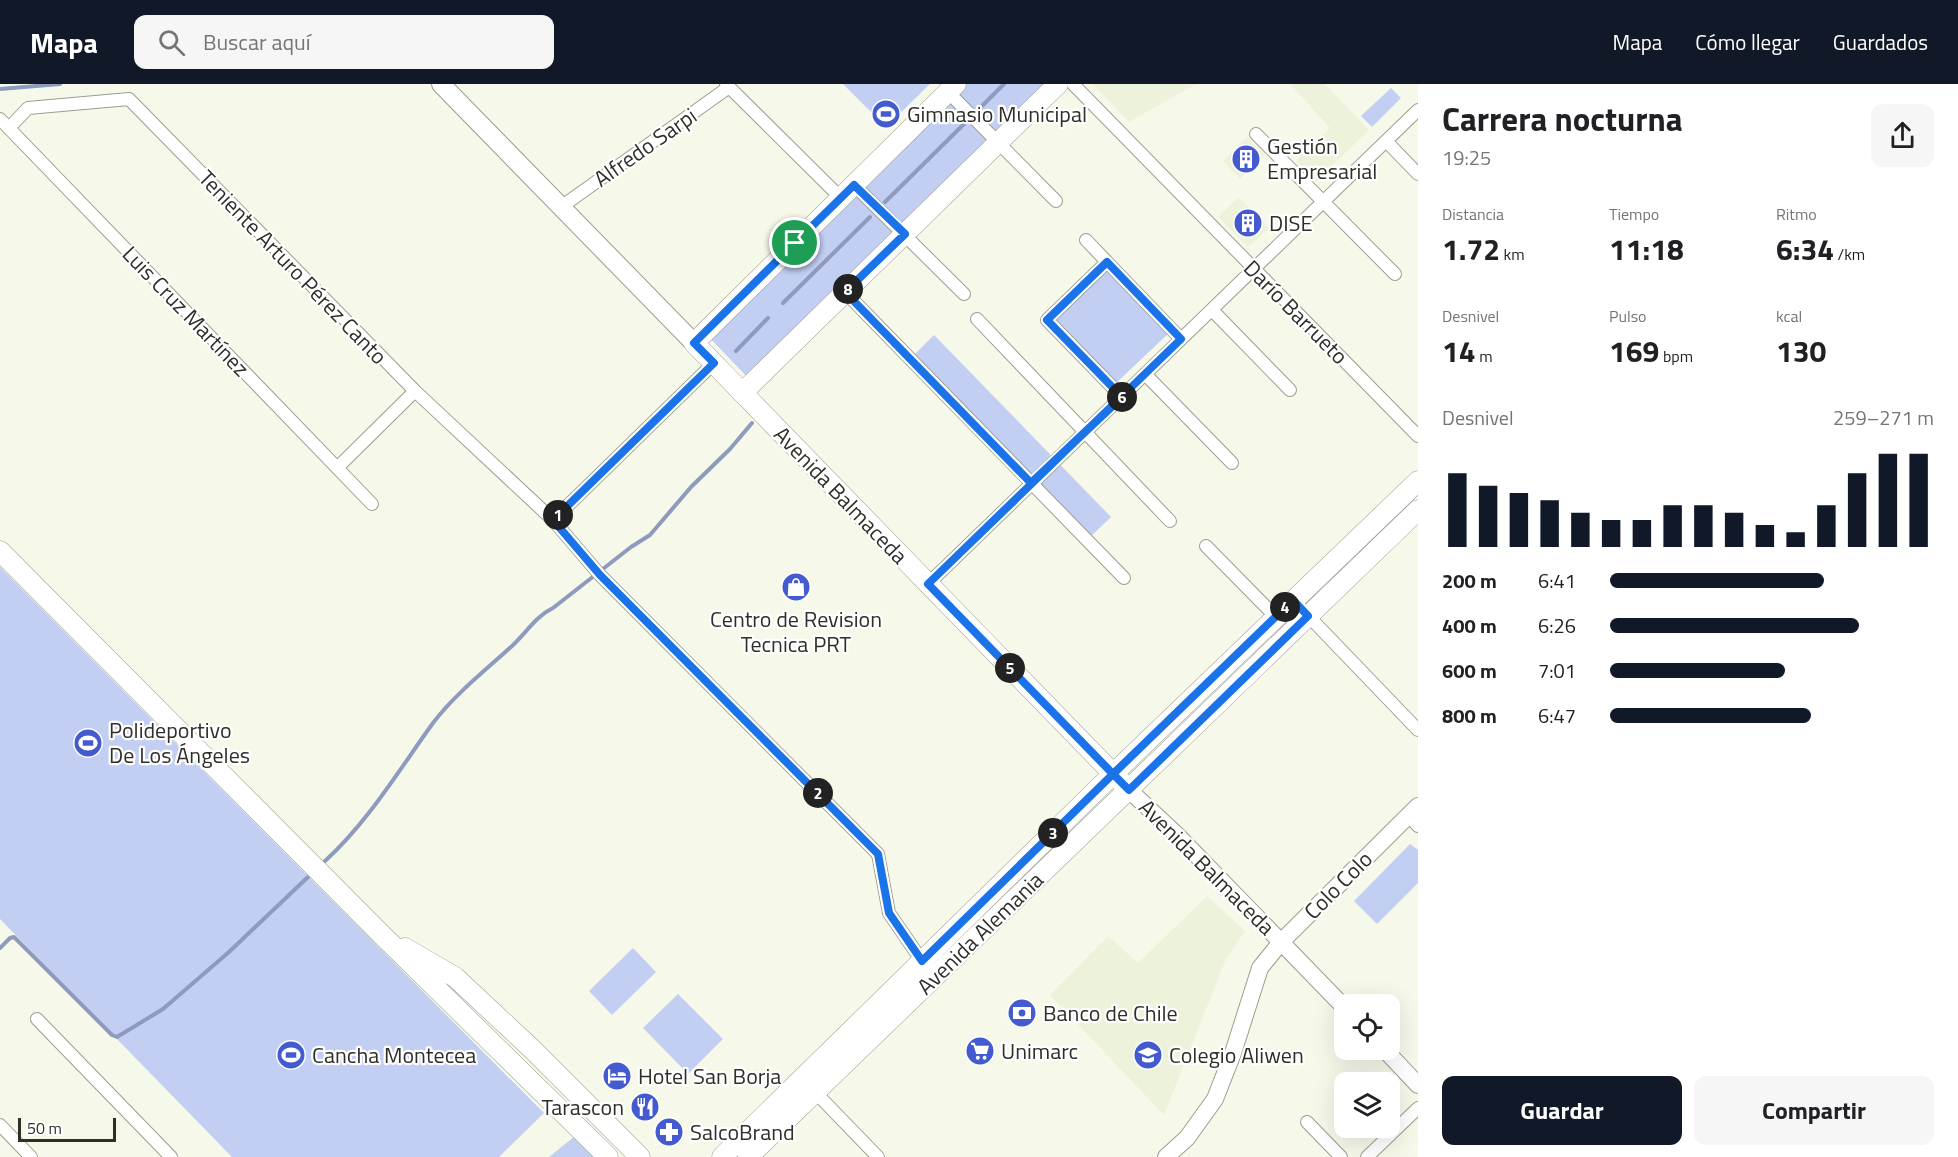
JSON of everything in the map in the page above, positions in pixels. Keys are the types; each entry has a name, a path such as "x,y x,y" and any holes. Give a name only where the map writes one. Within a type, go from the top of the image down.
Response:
{"main road":[{"name":"Avenida Balmaceda","path":"441,84 1129,790"},
{"path":"742,393 1058,84"},
{"path":"694,343 952,88"},
{"name":"Avenida Alemania","path":"722,1157 1113,774 1418,481"},
{"name":"Avenida Alemania","path":"748,1157 1418,510"},
{"path":"0,550 382,935 608,1157"},
{"path":"382,935 455,977 531,1048 640,1157"},
{"path":"514,1065 531,1048"},
{"path":"588,1138 604,1121"}],"street":[{"name":"Darío Barrueto","path":"1073,84 1418,436"},
{"name":"Alfredo Sarpi","path":"561,207 727,86"},
{"path":"727,86 847,191 905,234 964,294"},
{"path":"952,88 998,142 1056,201"},
{"name":"Teniente Arturo Pérez Canto","path":"5,123 28,108 129,99 415,391 553,520 600,575 878,854 889,913 922,961"},
{"path":"928,584 1418,110"},
{"name":"Luis Cruz Martínez","path":"5,123 372,504"},
{"path":"1256,134 1395,274"},
{"path":"1386,141 1418,174"},
{"path":"1086,240 1181,339"},
{"path":"1107,262 1047,320 1122,397"},
{"path":"845,292 1124,579"},
{"path":"1212,310 1290,390"},
{"path":"977,319 1170,521"},
{"path":"553,520 714,363"},
{"path":"1145,374 1232,463"},
{"path":"338,467 415,391"},
{"path":"1206,546 1276,617"},
{"path":"1293,600 1418,730"},
{"name":"Avenida Balmaceda","path":"1129,790 1177,835 1334,997"},
{"name":"Colo Colo","path":"1166,1157 1187,1138 1215,1099 1233,1053 1260,968 1281,942 1415,816"},
{"path":"37,1019 171,1157"},
{"path":"1394,1060 1418,1085"},
{"path":"815,1092 878,1157"},
{"path":"1367,1157 1418,1108"},
{"path":"1307,1122 1341,1157"},
{"path":"0,1125 31,1157"}],"shaded area":[{"name":"Gimnasio Municipal","path":"843,84 930,84 886,127"},
{"path":"959,84 1049,84 751,381 706,334"},
{"path":"1092,84 1196,84 1129,122"},
{"path":"1290,84 1325,84 1369,130 1316,181 1296,160 1330,128"},
{"path":"1391,88 1401,98 1372,127 1361,116"},
{"path":"1247,137 1265,155 1240,179 1223,161"},
{"path":"1239,197 1269,228 1248,247 1218,217"},
{"path":"1108,270 1168,334 1116,383 1056,322 1057,316 1103,271"},
{"path":"934,335 1111,517 1090,537 915,354"},
{"name":"Polideportivo De Los Ángeles","path":"0,567 544,1113 499,1157 232,1157 0,919"},
{"path":"1410,844 1418,850 1418,883 1377,924 1354,901"},
{"name":"Colegio Aliwen","path":"1207,896 1245,931 1226,959 1164,1115 1050,995 1108,936 1138,963"},
{"path":"633,948 656,972 612,1015 589,991"},
{"path":"678,994 723,1039 688,1074 643,1028"},
{"path":"575,1136 596,1157 549,1157"}],"waterway":[{"path":"0,89 60,84"},
{"path":"980,108 1004,84"},
{"path":"885,202 965,123"},
{"path":"783,303 870,217"},
{"path":"736,351 768,318"},
{"path":"325,861 369,813 433,723 451,702 512,646 541,615 650,535 691,487 730,449 752,423"},
{"path":"0,948 14,937 112,1035 117,1037 163,1009 229,952 308,877"}],"place":[{"name":"Gimnasio Municipal","path":"886,114"},
{"name":"Gestión Empresarial","path":"1246,159"},
{"name":"DISE","path":"1248,223"},
{"name":"Centro de Revision Tecnica PRT","path":"796,587"},
{"name":"Polideportivo De Los Ángeles","path":"88,743"},
{"name":"Banco de Chile","path":"1022,1013"},
{"name":"Unimarc","path":"980,1051"},
{"name":"Cancha Montecea","path":"291,1055"},
{"name":"Colegio Aliwen","path":"1148,1055"},
{"name":"Hotel San Borja","path":"617,1076"},
{"name":"Tarascon","path":"645,1107"},
{"name":"SalcoBrand","path":"669,1132"}],"route":[{"path":"795,243 694,343 714,363 553,520 600,575 878,854 889,913 922,961 1113,774 1129,790 1308,616 1293,600 1113,774 928,584 1031,483 1085,432 1122,397 1181,339 1107,262 1047,320 1122,397 1031,483 845,292 905,234 854,185 795,243"}]}
